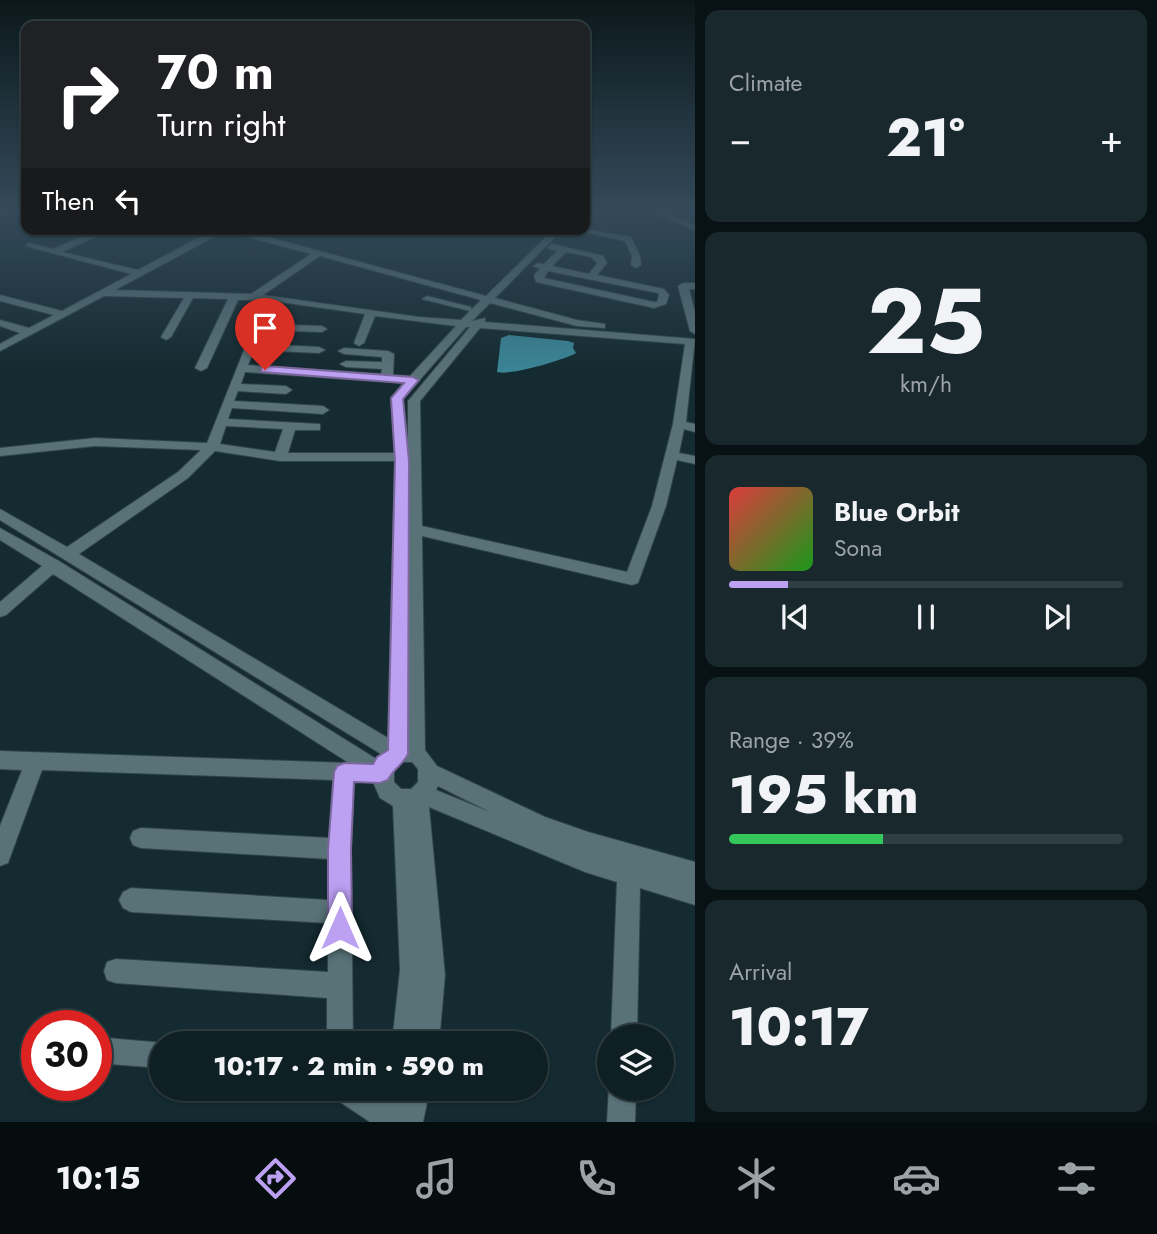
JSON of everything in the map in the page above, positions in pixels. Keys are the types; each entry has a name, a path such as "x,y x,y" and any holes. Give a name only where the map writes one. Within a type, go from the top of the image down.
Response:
{"street":[{"path":"104,264 139,273"},
{"path":"0,348 155,264"},
{"path":"253,296 302,264"},
{"path":"362,264 496,298"},
{"path":"372,264 577,323 693,345"},
{"path":"496,298 527,264"},
{"path":"406,755 402,457 397,398 469,319 534,265 546,268 591,277 661,290 663,301 654,305 539,280 546,268 549,264"},
{"path":"591,277 600,264"},
{"path":"444,286 423,302 469,319"},
{"path":"416,530 632,579 659,506 679,424 693,345 683,286 695,286"},
{"path":"103,293 270,297 312,301 419,320 469,319 673,341"},
{"path":"166,337 190,296"},
{"path":"201,368 234,297"},
{"path":"0,611 60,560 184,475 212,447 270,297"},
{"path":"0,298 62,314"},
{"path":"359,343 371,312"},
{"path":"406,755 416,530 414,401 469,319"},
{"path":"0,323 29,332"},
{"path":"256,332 321,335 256,332"},
{"path":"344,351 388,354 388,372"},
{"path":"243,364 311,362"},
{"path":"243,364 388,372"},
{"path":"346,364 413,380"},
{"path":"234,387 286,390"},
{"path":"227,404 323,410"},
{"path":"221,422 254,430 290,426 315,427"},
{"path":"679,424 695,428"},
{"path":"279,457 290,426"},
{"path":"0,452 96,442 212,447 279,457 402,457"},
{"path":"671,455 695,460"},
{"path":"0,514 60,560 380,773 386,788 414,796 585,861 695,893"},
{"path":"0,533 60,560 427,765 431,780 414,796 412,971 406,1031"},
{"path":"380,773 384,764 406,755"},
{"path":"0,760 380,773"},
{"path":"0,855 35,762"},
{"path":"340,1031 340,849 344,772"},
{"path":"430,772 551,829 588,843 695,873"},
{"path":"414,796 432,975 427,1031"},
{"path":"141,838 340,849"},
{"path":"624,1024 629,874"},
{"path":"131,900 340,912"},
{"path":"116,971 341,986"},
{"path":"112,1051 149,1054"},
{"path":"360,1101 393,1112"},
{"path":"621,1122 622,1101"}],"water":[{"path":"509,335 568,341 574,343 576,353 525,370 497,372 501,338"}],"route":[{"path":"265,370 413,380 397,398 402,461 398,754 384,764 380,773 344,772 340,928"}]}
